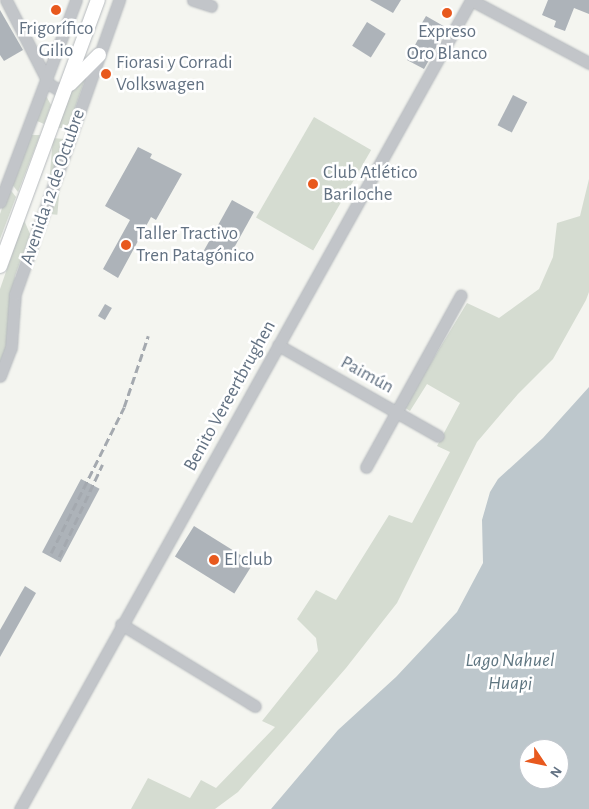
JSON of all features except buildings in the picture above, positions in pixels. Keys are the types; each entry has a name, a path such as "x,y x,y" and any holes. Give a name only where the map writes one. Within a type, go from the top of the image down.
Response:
{"main road":[{"name":"Avenida 12 de Octubre","path":"0,266 98,0"},
{"path":"64,92 99,55"}],"street":[{"path":"6,0 37,57 46,80 64,92"},
{"path":"0,202 76,0"},
{"name":"Avenida 12 de Octubre","path":"0,376 11,348 15,294 119,0"},
{"path":"193,0 211,6"},
{"path":"471,0 589,63"},
{"name":"Benito Vereertbrughen","path":"20,809 121,624 471,0"},
{"path":"37,57 75,61"},
{"path":"366,467 461,295"},
{"name":"Paimún","path":"278,345 438,436"},
{"path":"121,624 256,706"}],"shaded area":[{"path":"89,68 68,128 57,128 73,87"},
{"path":"45,94 51,105 44,124 35,120"},
{"name":"Club Atlético Bariloche","path":"314,117 371,150 313,250 256,217"},
{"path":"30,135 40,135 18,192 11,183"},
{"path":"53,138 64,139 57,215 46,214"},
{"path":"589,179 589,292 586,300 553,359 518,394 477,442 397,603 346,668 238,792 215,809 131,809 148,778 190,798 201,780 216,788 275,727 262,721 318,651 316,638 297,619 316,590 336,600 389,515 412,523 450,452 437,446 460,403 427,384 410,411 404,407 467,303 499,318 539,289 553,257 557,223 580,216"},
{"path":"9,188 16,197 0,239 0,214"},
{"path":"24,220 30,234 15,276 9,342 0,369 0,289"}],"water":[{"name":"Lago Nahuel Huapi","path":"589,387 589,809 271,809 338,730 396,677 457,612 483,563 482,520 490,492 498,479 543,438"}],"railway":[{"path":"51,553 124,407 148,336"},
{"path":"59,557 102,465"}],"place":[{"name":"Frigorífico Gilio","path":"56,10"},
{"name":"Expreso Oro Blanco","path":"447,13"},
{"name":"Fiorasi y Corradi Volkswagen","path":"106,74"},
{"name":"Club Atlético Bariloche","path":"313,184"},
{"name":"Taller Tractivo Tren Patagónico","path":"126,245"},
{"name":"El club","path":"214,560"}]}
